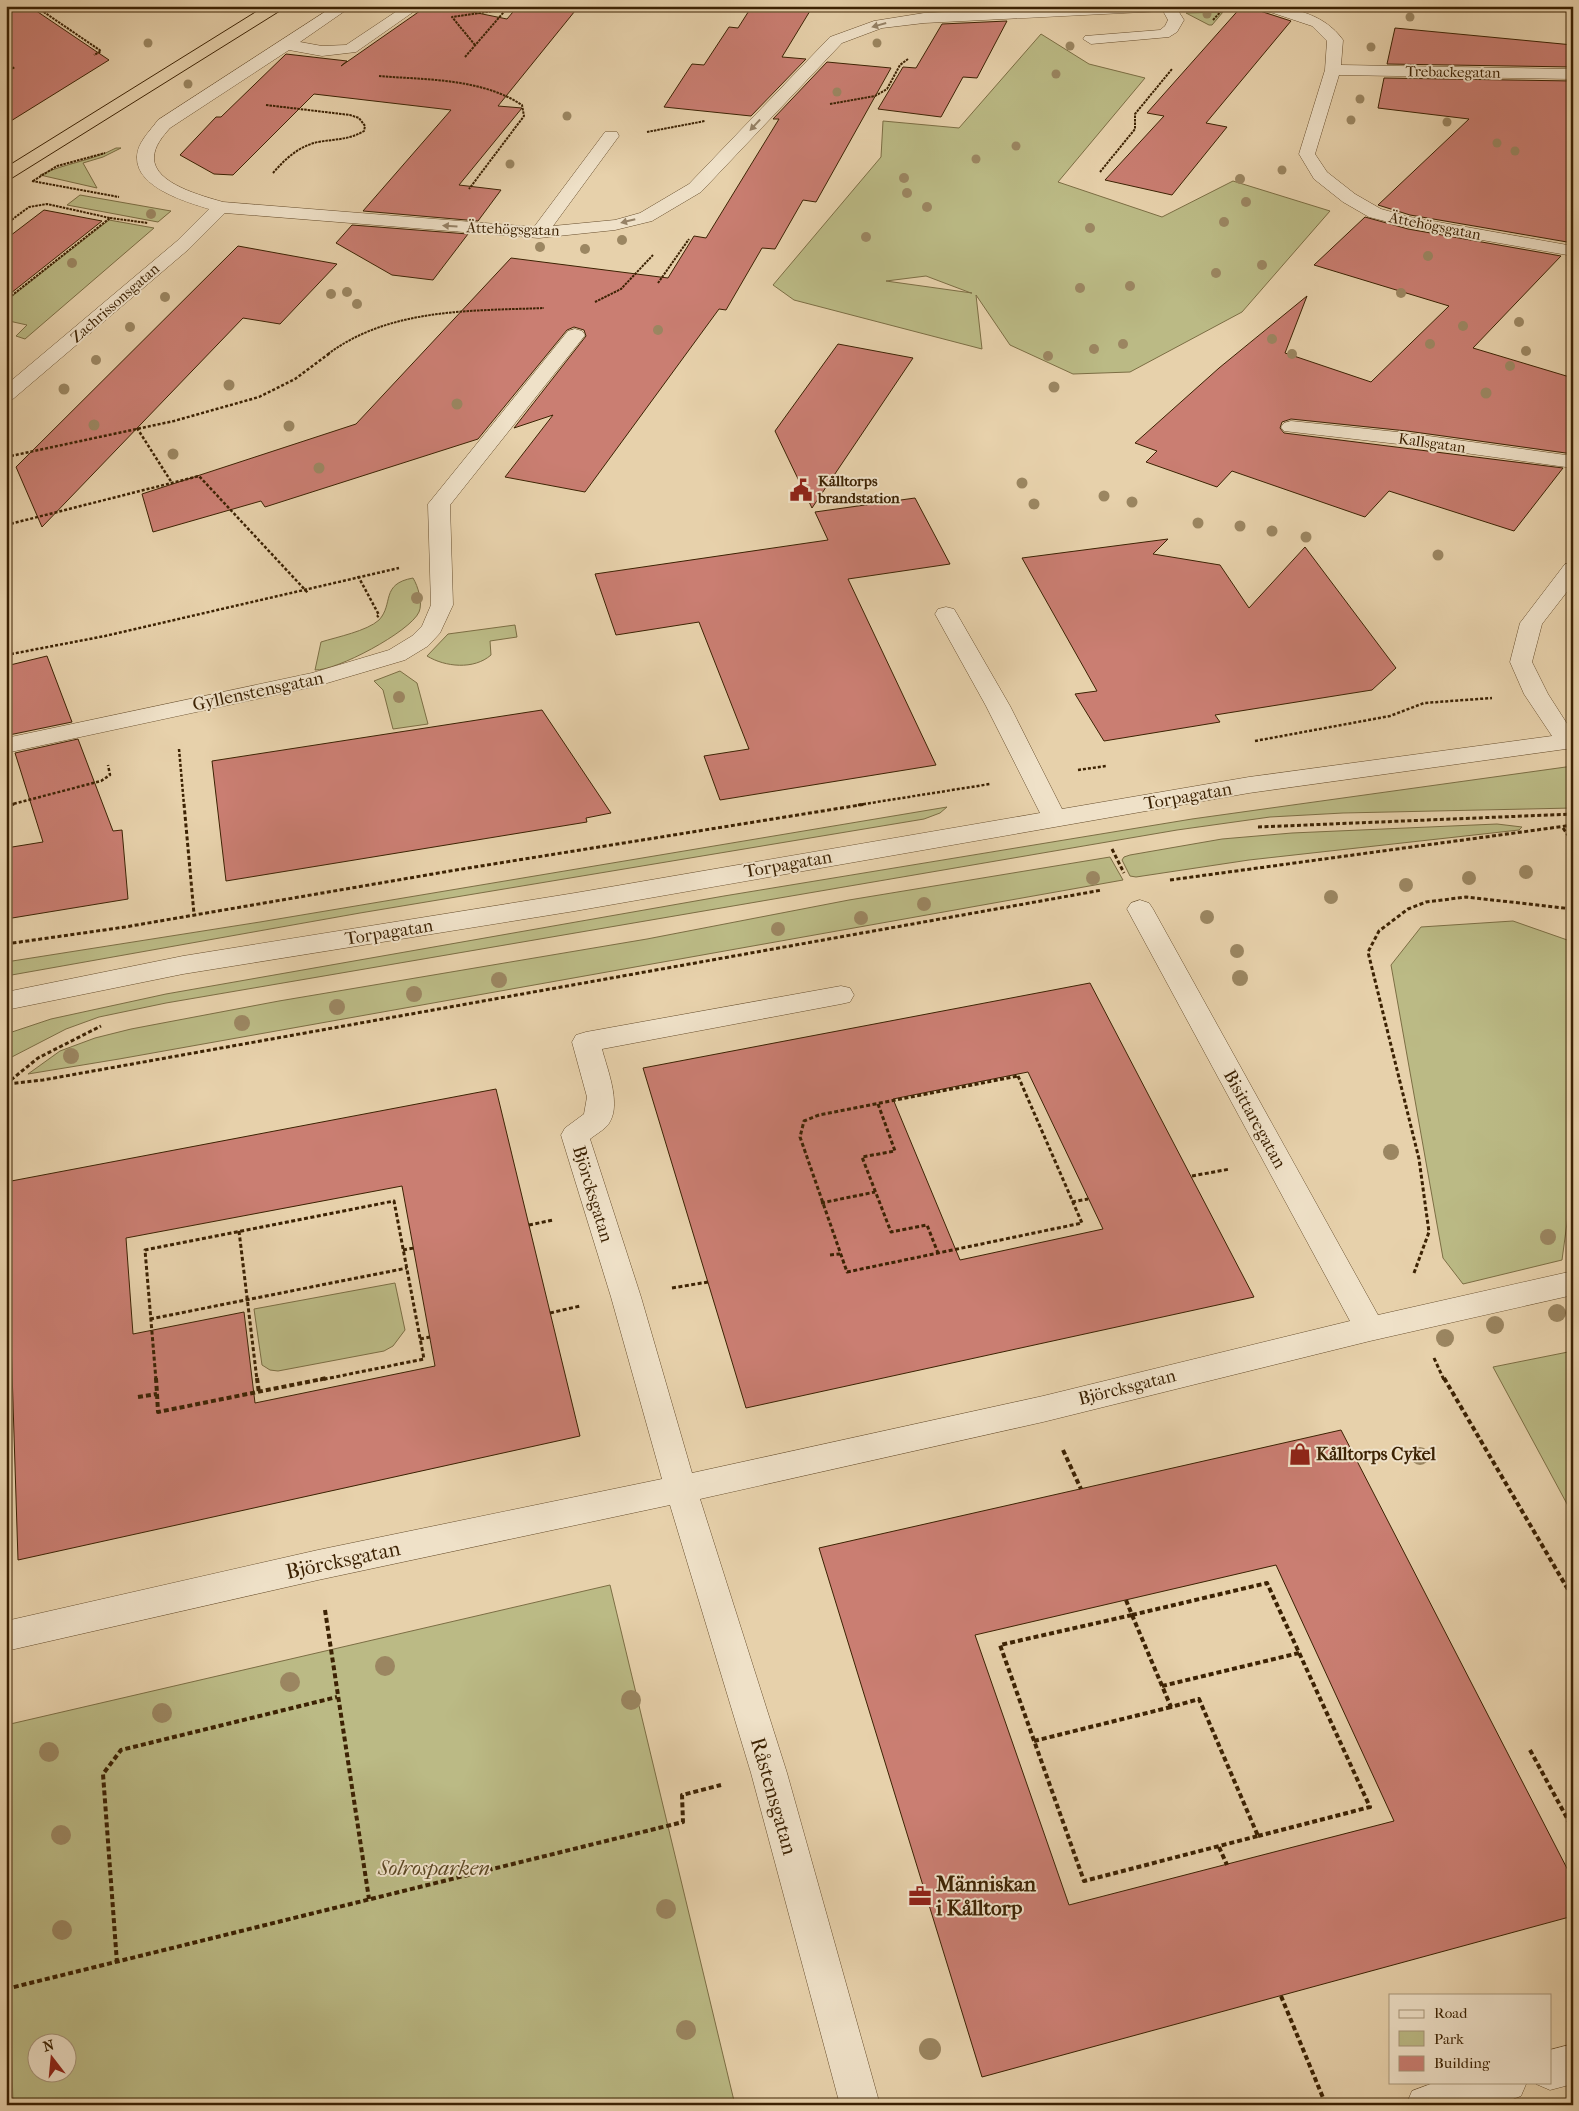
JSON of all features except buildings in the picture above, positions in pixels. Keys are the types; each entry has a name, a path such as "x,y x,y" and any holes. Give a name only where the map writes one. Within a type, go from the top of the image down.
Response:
{"street":[{"path":"151,138 172,119 284,44 345,6"},
{"path":"1091,39 1164,34 1172,29 1176,20 1170,6"},
{"name":"Ättehögsgatan","path":"151,138 145,150 149,170 160,182 171,191 221,207 538,233 605,226 646,217 695,188 836,40 879,24 924,18 1170,6"},
{"name":"Ättehögsgatan","path":"1266,6 1318,23 1335,40 1333,70 1307,154 1320,175 1349,198 1375,213 1408,222 1573,251"},
{"path":"284,44 322,52 350,49 408,10"},
{"name":"Trebackegatan","path":"1333,70 1573,74"},
{"path":"538,233 611,136"},
{"name":"Zachrissonsgatan","path":"6,395 182,245 221,207"},
{"name":"Gyllenstensgatan","path":"6,746 317,679 397,655 420,641 432,628 442,605 439,504 575,335"},
{"name":"Kallsgatan","path":"1291,427 1407,439 1573,462"},
{"path":"1570,742 1536,694 1521,662 1531,623 1573,569"},
{"path":"946,614 998,706 1055,819"},
{"name":"Torpagatan","path":"6,1001 183,965 565,903 1250,785 1570,742"},
{"name":"Bisittaregatan","path":"1140,909 1370,1328"},
{"name":"Björcksgatan","path":"681,1490 626,1296 575,1135 597,1120 601,1097 586,1042 841,995"},
{"name":"Björcksgatan","path":"6,1636 318,1565 681,1490 1043,1409 1370,1328 1573,1283"},
{"name":"Råstensgatan","path":"681,1490 769,1773 860,2105"},
{"path":"1552,2069 1573,2064"},
{"path":"1426,2105 1500,2084"}],"path":[{"path":"35,6 100,51 94,55"},
{"path":"42,11 68,6"},
{"path":"1210,24 1226,6"},
{"path":"465,57 508,7"},
{"path":"475,45 452,17 508,7"},
{"path":"856,101 875,96 887,89 900,65 906,62 911,54"},
{"path":"6,72 15,67"},
{"path":"1100,172 1135,129 1135,114 1172,69"},
{"path":"371,75 477,86 496,90 515,99 522,105 524,116 468,191"},
{"path":"260,104 333,112 359,118 365,126 364,131 351,138 318,142 291,153 268,180"},
{"path":"611,136 663,130 710,120"},
{"path":"151,138 120,145 90,159 62,164 38,175 32,182 133,200 171,191"},
{"path":"6,224 29,207 46,204 110,218 6,300"},
{"path":"588,303 602,300 621,289 651,259 661,240 658,228 646,217"},
{"path":"6,457 137,428 260,397 295,379 346,341 364,332 425,315 458,311 548,308"},
{"path":"137,428 172,483"},
{"path":"6,526 199,476 305,587 308,593"},
{"path":"12,664 7,654 107,635 305,587 440,560"},
{"path":"202,612 205,617"},
{"path":"107,635 110,640"},
{"path":"1251,741 1390,716 1424,703 1536,694"},
{"path":"172,709 179,744 194,914"},
{"path":"6,806 101,781 110,775 106,758"},
{"path":"6,944 1111,765"},
{"path":"1248,828 1386,820 1573,814"},
{"path":"1169,880 1391,848 1573,826"},
{"path":"1562,828 1573,842"},
{"path":"1103,850 1122,847"},
{"path":"6,1084 43,1080 464,1003 1111,889"},
{"path":"1573,909 1466,897 1426,902 1408,909 1379,930 1368,952 1422,1177 1429,1232 1408,1287 1417,1319 1440,1372 1573,1598"},
{"path":"6,1084 38,1058 98,1027 108,1025"},
{"path":"1018,1076 1072,1202 1082,1222 847,1272 821,1203 800,1137 804,1121 819,1115 1018,1076"},
{"path":"878,1104 896,1151 862,1157 891,1232 927,1225 938,1253"},
{"path":"821,1203 876,1192"},
{"path":"1072,1202 1088,1199"},
{"path":"394,1201 424,1359 158,1412 145,1250 240,1230 394,1201"},
{"path":"240,1230 259,1393"},
{"path":"403,1250 414,1248"},
{"path":"830,1255 840,1254"},
{"path":"150,1319 407,1268"},
{"path":"420,1339 430,1337"},
{"path":"138,1397 157,1394"},
{"path":"6,1423 13,1422"},
{"path":"318,1565 369,1899"},
{"path":"1267,1583 1370,1808 1084,1881 1000,1645 1132,1615 1267,1583"},
{"path":"1126,1600 1171,1707"},
{"path":"1162,1686 1299,1653"},
{"path":"116,1963 103,1774 121,1750 337,1697"},
{"path":"1034,1742 1199,1699 1259,1837"},
{"path":"1530,1750 1573,1829"},
{"path":"6,1990 683,1822 682,1795 769,1773"},
{"path":"1219,1847 1227,1865"},
{"path":"1281,1996 1326,2105"}],"green space":[{"path":"1223,12 1212,25 1186,13"},
{"path":"1041,34 1089,64 1145,78 1058,182 1162,217 1233,181 1330,211 1242,312 1130,372 1073,374 1010,345 976,295 982,349 794,300 773,285 881,157 883,121 959,128","holes":["926,276 970,293 886,281"]},
{"path":"116,148 121,148 103,157 83,163 97,188 40,175 98,156"},
{"path":"80,195 171,211 158,222 67,205"},
{"path":"109,220 154,228 25,339 16,336 27,325 9,321 6,324 6,301"},
{"path":"413,578 418,590 420,608 413,620 402,630 372,649 339,664 315,670 321,642 374,624 383,614 389,595 396,585"},
{"path":"515,625 517,637 490,641 491,655 476,663 459,665 442,663 427,656 448,634"},
{"path":"400,671 417,683 428,724 393,729 383,690 374,681"},
{"path":"1573,766 1573,808 1343,813 1270,817 1177,830 166,1003 99,1017 66,1029 6,1060 6,1034 51,1019 166,994 724,896 1192,819"},
{"path":"947,807 940,813 924,819 360,913 6,976 6,962 260,922"},
{"path":"1497,824 1522,827 1519,830 1249,860 1136,877 1130,876 1122,860 1130,855 1222,839 1292,833"},
{"path":"1110,857 1123,880 28,1074 60,1051 95,1038 131,1029 279,1001 647,939 849,900"},
{"path":"1513,921 1573,942 1573,1178 1562,1260 1463,1284 1443,1258 1391,965 1421,927"},
{"path":"395,1283 405,1330 393,1346 384,1351 278,1371 270,1370 262,1365 254,1309"},
{"path":"1573,1351 1573,1515 1493,1367"},
{"name":"Solrosparken","path":"610,1585 735,2105 13,2105 6,1856 6,1725"}],"tram line":[{"path":"6,167 265,6"},
{"path":"6,182 288,6"}],"place":[{"name":"Kålltorps brandstation","path":"801,490"},
{"name":"Kålltorps Cykel","path":"1300,1454"},
{"name":"Människan i Kålltorp","path":"920,1896"}]}
